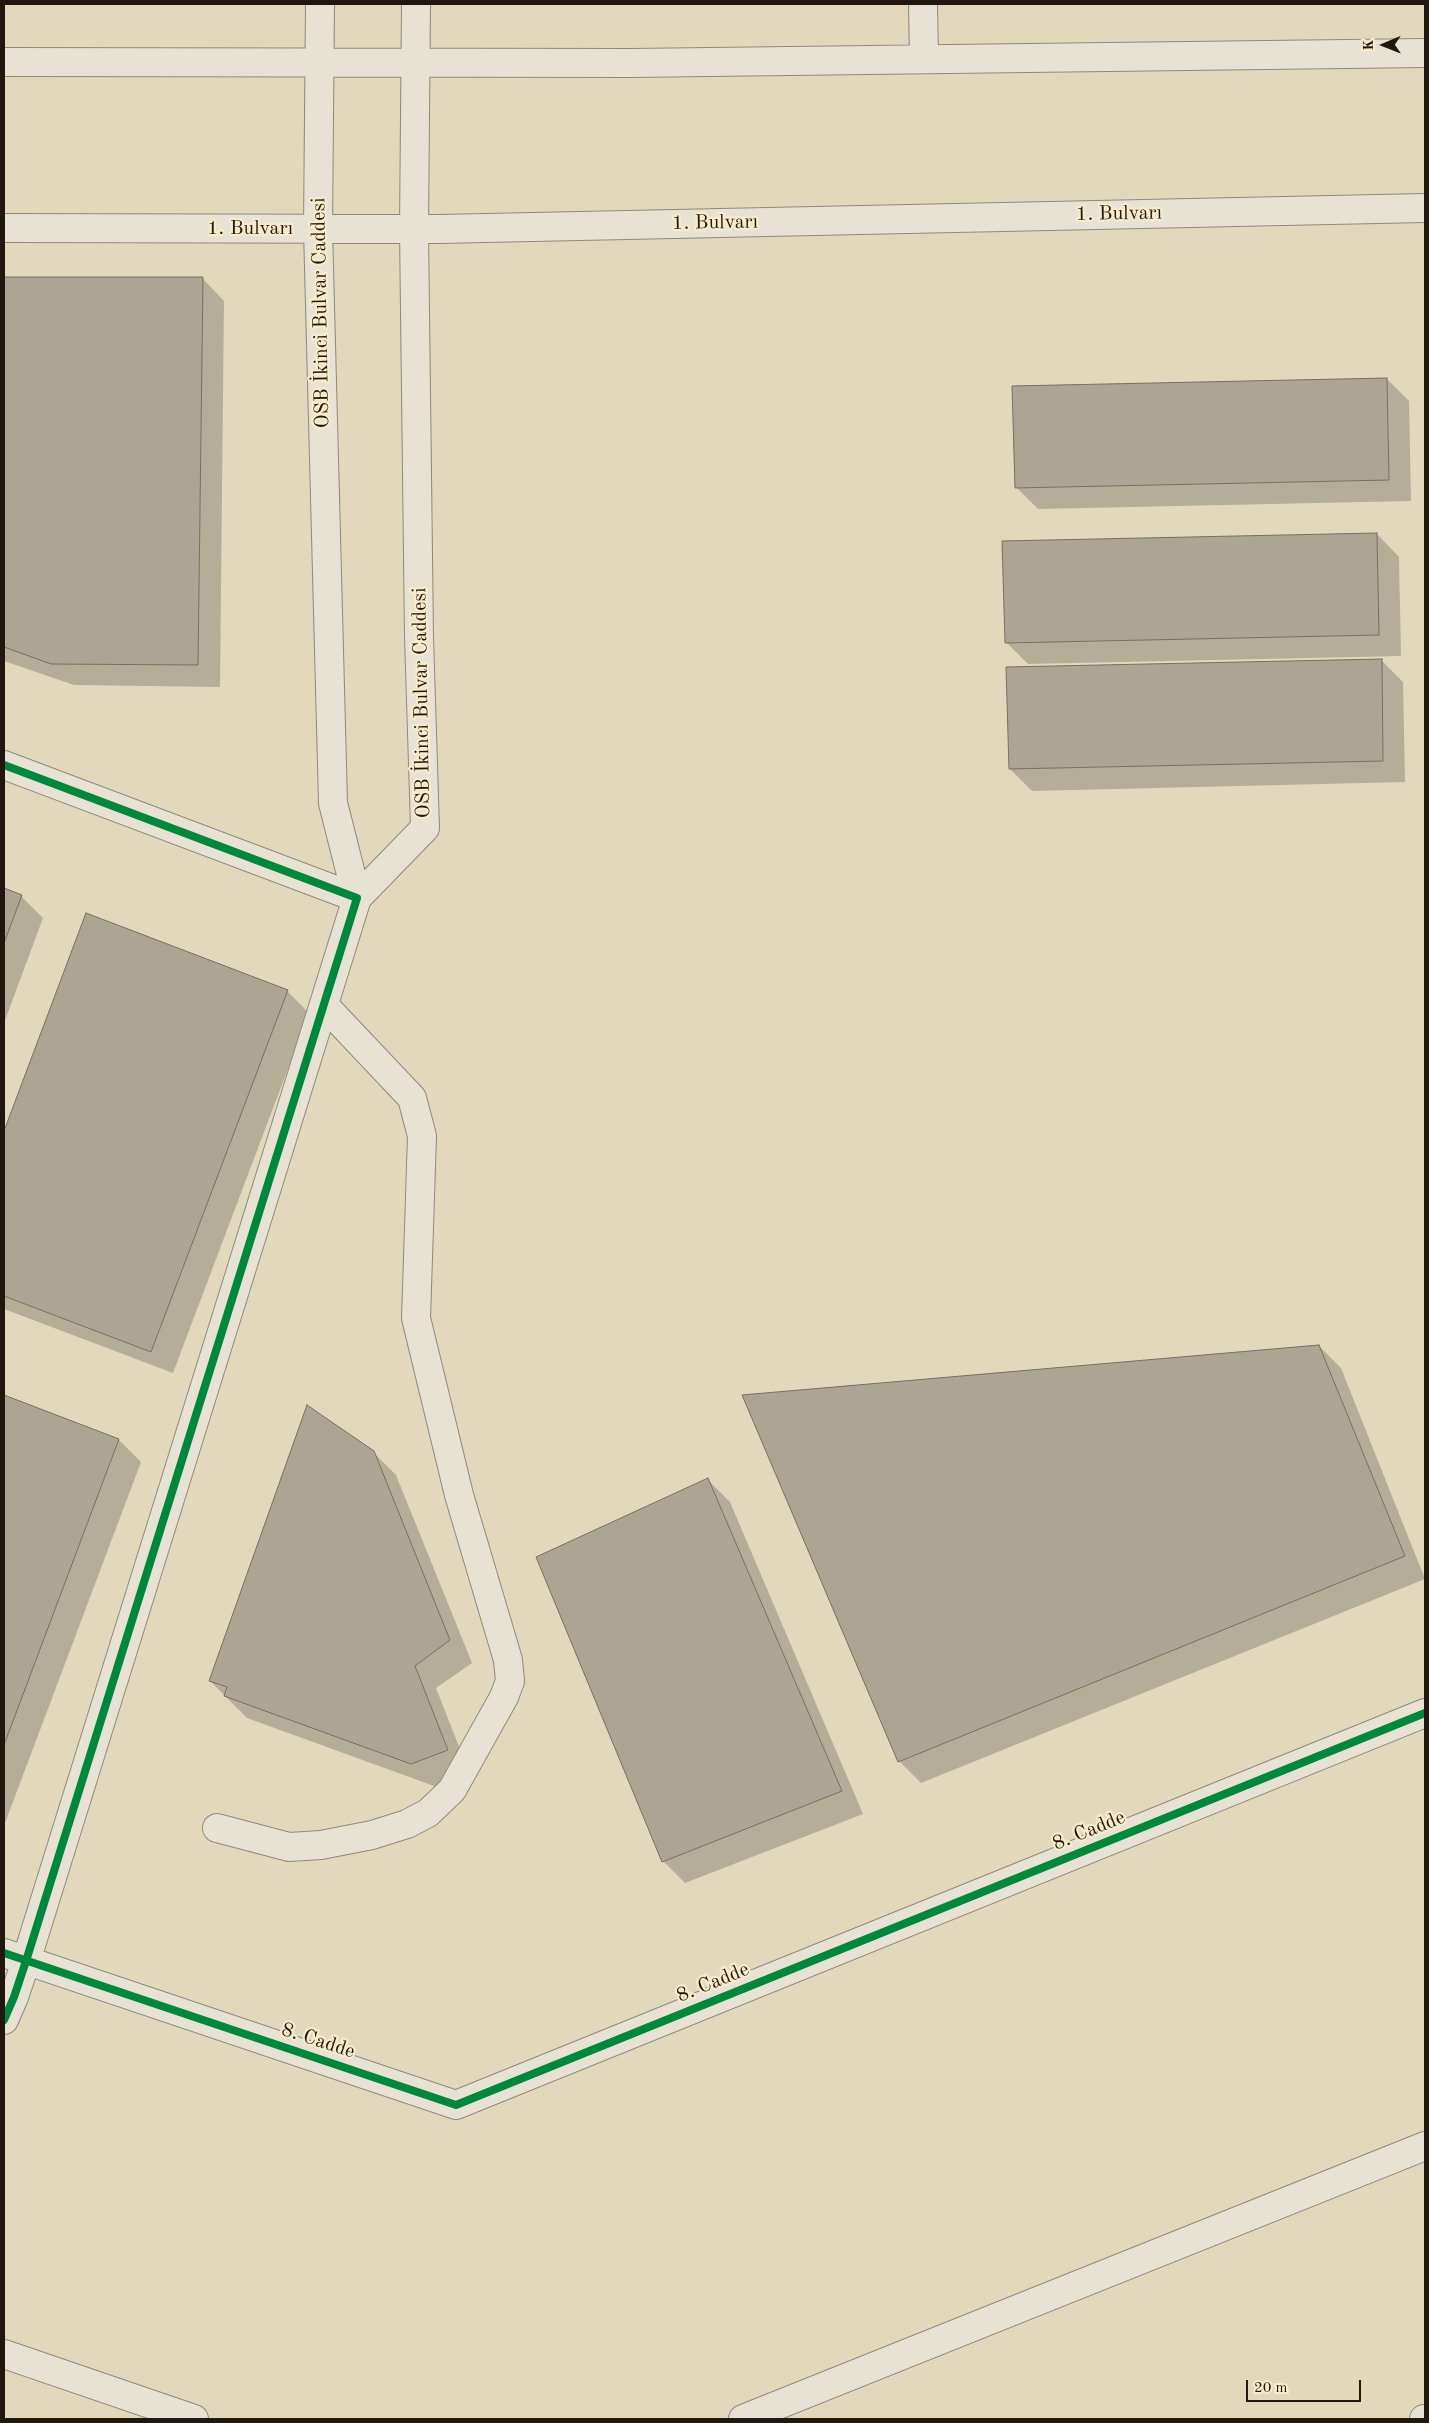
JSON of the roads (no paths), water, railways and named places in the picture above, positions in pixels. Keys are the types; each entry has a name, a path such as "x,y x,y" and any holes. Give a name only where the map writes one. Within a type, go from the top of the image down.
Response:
{"street":[{"name":"OSB İkinci Bulvar Caddesi","path":"320,4 318,229 333,803 357,898"},
{"name":"OSB İkinci Bulvar Caddesi","path":"357,898 425,828 419,636 414,229 417,63 416,4"},
{"path":"923,4 924,59"},
{"path":"4,62 417,63 1425,53"},
{"name":"1. Bulvarı","path":"4,228 414,229 1425,208"},
{"path":"4,766 357,898 15,1957 14,1997 4,2020"},
{"path":"217,1828 289,1847 322,1845 372,1836 421,1817 428,1813 452,1790 504,1697 510,1682 508,1660 459,1496 416,1318 422,1136 412,1098 324,1005"},
{"name":"8. Cadde","path":"15,1957 456,2105 1425,1713"},
{"path":"743,2419 1425,2146"},
{"path":"4,2354 194,2419"}]}
